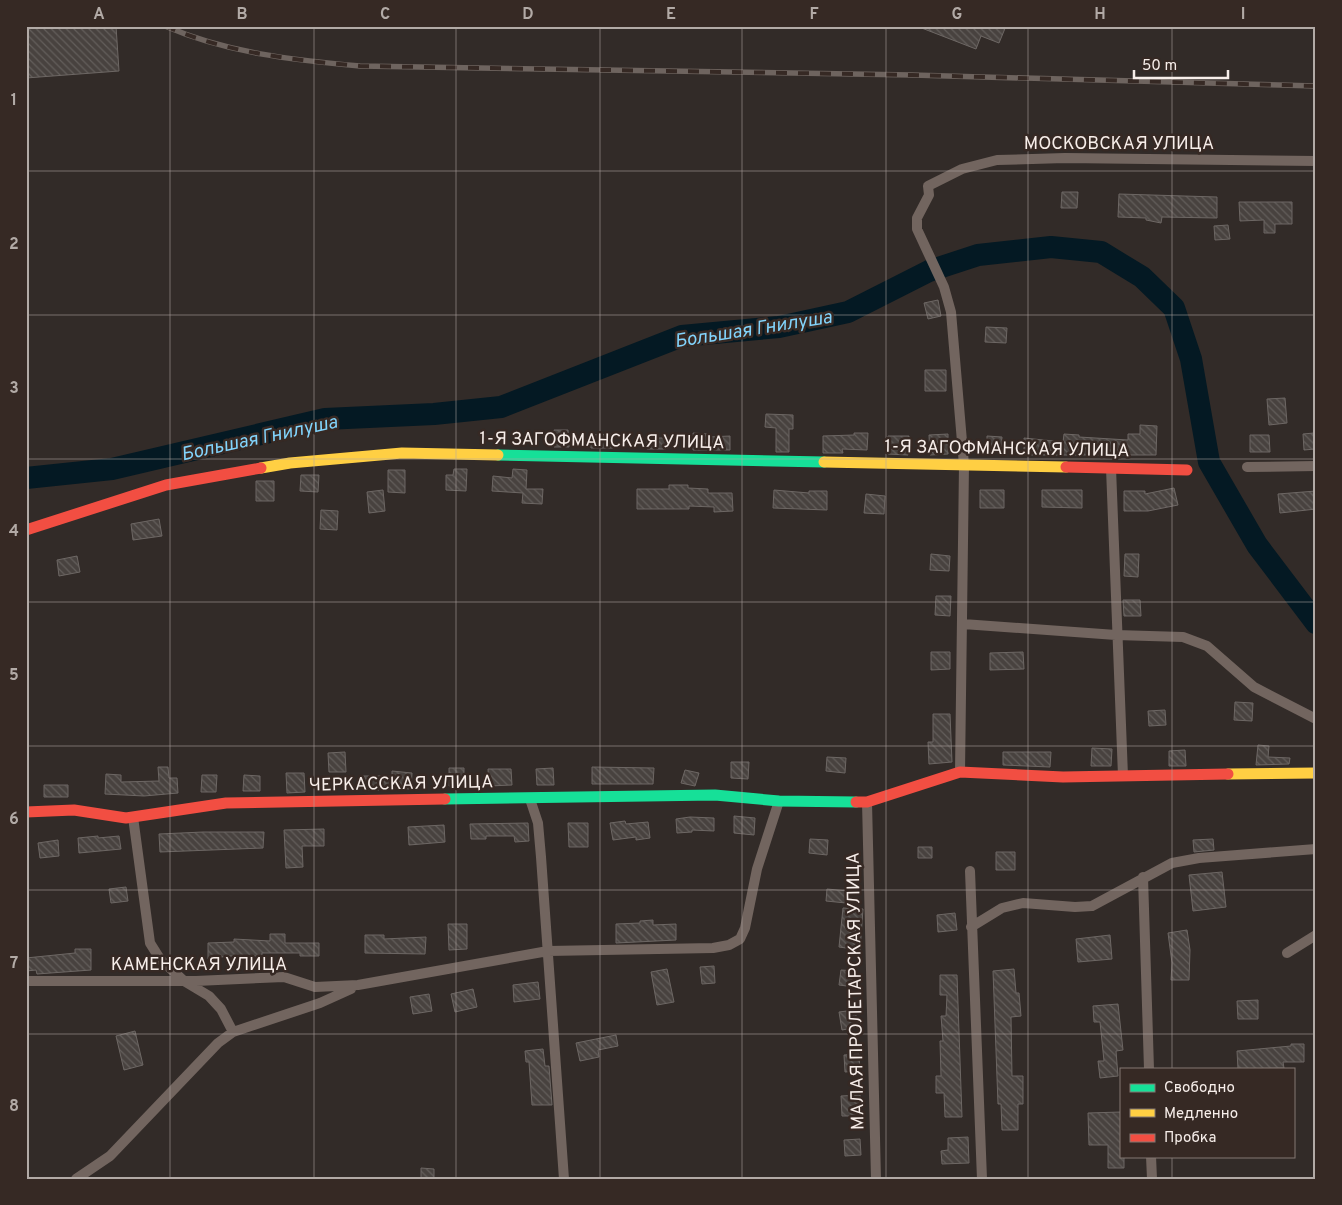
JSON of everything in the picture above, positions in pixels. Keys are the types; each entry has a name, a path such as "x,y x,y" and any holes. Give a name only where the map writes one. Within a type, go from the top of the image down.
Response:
{"street":[{"name":"МОСКОВСКАЯ УЛИЦА","path":"964,465 948,296 917,229 917,218 929,195 928,186 962,169 997,160 1075,158 1316,161"},
{"name":"1-Я ЗАГОФМАНСКАЯ УЛИЦА","path":"26,530 166,485 290,463 402,453 1187,470"},
{"path":"964,465 960,772 1063,778 1316,773"},
{"path":"1247,467 1316,466"},
{"path":"1111,468 1116,635 1123,776"},
{"path":"963,624 1116,635 1183,637 1207,646 1254,687 1316,719"},
{"name":"ЧЕРКАССКАЯ УЛИЦА","path":"26,812 74,810 126,818 226,803 715,795 779,801 867,802 960,772"},
{"path":"530,798 538,823 564,1179"},
{"name":"КАМЕНСКАЯ УЛИЦА","path":"26,981 184,981 284,977 315,986 358,985 548,951 713,948 729,945 740,938 745,928 757,869 779,801"},
{"name":"МАЛАЯ ПРОЛЕТАРСКАЯ УЛИЦА","path":"867,802 876,1179"},
{"path":"133,817 150,943 160,959 184,981 209,996 221,1009 232,1032"},
{"path":"971,928 1002,908 1023,903 1075,907 1092,906 1172,863 1199,858 1316,849"},
{"path":"970,871 982,1179"},
{"path":"1143,877 1149,1068"},
{"path":"1287,953 1316,935"},
{"path":"76,1179 110,1156 218,1043 232,1032 320,1003 358,985"},
{"path":"1151,1158 1152,1179"}],"building":[{"path":"26,26 116,26 119,71 26,78"},
{"path":"1006,26 999,43 981,36 976,49 919,27"},
{"path":"1062,192 1078,192 1077,208 1061,208"},
{"path":"1119,194 1217,197 1217,218 1162,217 1161,223 1146,220 1146,218 1118,217"},
{"path":"1239,202 1292,202 1292,224 1275,224 1275,233 1264,233 1264,220 1240,221"},
{"path":"1228,225 1230,239 1215,240 1214,226"},
{"path":"938,300 941,316 928,319 924,303"},
{"path":"986,327 1007,328 1006,343 985,342"},
{"path":"925,370 946,370 946,391 925,391"},
{"path":"1285,398 1287,423 1269,425 1267,399"},
{"path":"766,414 793,415 793,429 789,429 789,452 776,452 776,428 765,427"},
{"path":"1140,425 1157,426 1156,455 1024,455 1024,438 1063,442 1064,434 1079,435 1079,437 1128,440 1128,434 1140,434"},
{"path":"554,430 568,430 569,447 554,447"},
{"path":"693,433 708,434 708,437 730,436 730,450 693,450"},
{"path":"854,433 868,433 867,450 842,449 843,453 823,453 823,436 854,435"},
{"path":"1314,433 1315,449 1304,450 1303,434"},
{"path":"612,434 613,448 591,448 590,435"},
{"path":"948,434 948,454 930,455 929,435"},
{"path":"1250,435 1269,435 1270,452 1250,452"},
{"path":"888,436 909,436 908,455 888,454"},
{"path":"987,436 1002,437 1001,451 987,451"},
{"path":"647,438 665,438 666,449 647,449"},
{"path":"454,469 467,469 466,491 446,490 446,475 453,475"},
{"path":"513,469 527,470 526,489 543,489 542,504 522,503 523,493 492,491 493,476 512,478"},
{"path":"388,470 405,470 405,493 388,492"},
{"path":"301,475 319,475 318,492 300,491"},
{"path":"256,481 274,481 274,501 256,501"},
{"path":"669,485 688,485 688,488 708,489 708,493 732,493 733,511 714,512 714,507 689,506 689,509 637,509 637,489 669,489"},
{"path":"1174,488 1178,505 1148,511 1124,511 1124,491 1145,491 1145,494"},
{"path":"383,490 385,511 369,513 367,492"},
{"path":"774,490 809,493 809,491 827,491 827,510 773,508"},
{"path":"980,490 1004,490 1004,508 980,508"},
{"path":"1042,490 1082,490 1082,508 1042,507"},
{"path":"1316,491 1316,509 1280,513 1278,494"},
{"path":"866,494 885,496 884,514 864,513"},
{"path":"321,510 338,511 337,530 320,529"},
{"path":"159,519 162,536 133,540 131,524"},
{"path":"931,554 950,556 949,571 930,570"},
{"path":"1125,554 1139,554 1138,577 1124,576"},
{"path":"77,556 80,572 59,576 57,560"},
{"path":"936,596 951,596 950,616 935,615"},
{"path":"1123,600 1140,600 1141,616 1124,616"},
{"path":"931,652 950,652 950,669 931,670"},
{"path":"1023,652 1024,669 990,670 990,653"},
{"path":"1235,702 1253,703 1252,721 1234,720"},
{"path":"1165,710 1166,725 1149,726 1148,711"},
{"path":"933,714 950,714 952,762 929,764 928,742 933,742"},
{"path":"1258,745 1269,746 1268,757 1290,758 1289,764 1256,765"},
{"path":"1092,748 1112,749 1111,766 1091,766"},
{"path":"1185,750 1186,766 1169,766 1169,751"},
{"path":"345,752 346,772 329,772 328,753"},
{"path":"1003,752 1051,752 1050,767 1003,765"},
{"path":"827,757 846,758 845,773 826,771"},
{"path":"731,762 749,762 748,779 731,778"},
{"path":"158,767 168,767 169,778 177,778 178,793 144,796 105,794 106,774 121,775 121,782 159,781"},
{"path":"592,767 654,768 653,784 592,784"},
{"path":"449,768 464,768 464,786 449,786"},
{"path":"553,768 554,785 537,785 536,769"},
{"path":"488,769 511,769 512,785 489,786"},
{"path":"685,770 699,773 695,786 681,783"},
{"path":"392,771 412,773 411,789 379,787 379,790 363,790 363,776 392,776"},
{"path":"286,773 304,773 305,792 287,793"},
{"path":"202,775 217,775 216,792 201,792"},
{"path":"244,775 260,776 260,791 243,791"},
{"path":"44,785 68,785 68,797 44,797"},
{"path":"734,816 755,818 754,835 734,833"},
{"path":"690,817 714,818 714,831 692,830 692,832 677,833 676,819"},
{"path":"625,821 626,824 648,822 650,838 636,840 636,837 613,840 610,823"},
{"path":"528,823 529,841 515,842 514,836 486,836 486,839 471,839 470,824"},
{"path":"568,823 588,823 588,847 569,847"},
{"path":"444,825 445,842 409,845 408,827"},
{"path":"324,829 324,846 302,846 303,867 286,868 284,830"},
{"path":"264,832 263,848 160,852 159,834"},
{"path":"98,836 98,838 119,836 121,849 79,853 78,838"},
{"path":"810,839 828,840 827,855 809,853"},
{"path":"1213,839 1214,850 1194,852 1193,840"},
{"path":"58,840 59,856 40,858 38,843"},
{"path":"918,847 932,847 932,858 918,858"},
{"path":"996,852 1015,852 1015,870 996,870"},
{"path":"1222,872 1226,907 1193,911 1189,875"},
{"path":"126,887 128,901 111,903 109,889"},
{"path":"827,889 848,891 846,903 826,901"},
{"path":"843,908 863,909 860,950 839,947"},
{"path":"955,913 957,930 938,932 937,915"},
{"path":"653,920 653,925 676,924 676,940 616,943 616,924 640,923 640,921"},
{"path":"448,924 467,924 467,949 449,950"},
{"path":"1187,930 1190,950 1189,980 1171,980 1172,963 1168,933"},
{"path":"270,934 285,934 285,943 319,943 319,956 300,956 300,953 262,953 262,956 228,956 208,959 208,943 234,942 234,939 270,941"},
{"path":"365,935 384,935 384,939 426,937 425,954 365,953"},
{"path":"1110,935 1112,959 1078,962 1076,939"},
{"path":"75,949 91,949 91,970 37,974 36,970 26,971 26,958 75,953"},
{"path":"714,966 715,983 702,984 700,967"},
{"path":"667,969 674,1002 657,1005 651,972"},
{"path":"1014,969 1016,993 1019,993 1021,1016 1011,1017 1012,1076 1023,1076 1023,1104 1018,1104 1018,1130 1002,1130 1001,1104 998,1104 993,971"},
{"path":"841,970 857,971 855,987 839,985"},
{"path":"940,975 957,975 962,1117 945,1117 944,1093 936,1093 936,1076 941,1076 940,1041 943,1041 941,1016 946,1016 947,995 940,995"},
{"path":"538,982 540,999 514,1002 513,985"},
{"path":"473,989 477,1007 455,1012 451,994"},
{"path":"429,994 432,1011 413,1014 410,997"},
{"path":"1258,1000 1258,1019 1238,1019 1237,1001"},
{"path":"1118,1004 1123,1050 1116,1051 1118,1076 1100,1078 1098,1061 1104,1061 1100,1022 1094,1022 1093,1006"},
{"path":"855,1010 858,1027 842,1030 839,1012"},
{"path":"135,1031 143,1065 124,1070 116,1036"},
{"path":"616,1035 618,1046 598,1050 599,1057 580,1061 576,1043"},
{"path":"1291,1044 1304,1044 1304,1062 1283,1062 1284,1068 1238,1068 1237,1051 1291,1046"},
{"path":"543,1049 545,1066 549,1066 552,1105 532,1105 529,1062 526,1062 525,1051"},
{"path":"859,1054 860,1071 845,1072 844,1055"},
{"path":"860,1095 861,1116 842,1116 841,1096"},
{"path":"1120,1112 1120,1158 1124,1158 1124,1168 1108,1168 1108,1145 1089,1145 1088,1113"},
{"path":"968,1137 969,1163 942,1164 941,1151 948,1150 948,1138"},
{"path":"860,1139 861,1155 845,1156 844,1140"},
{"path":"421,1168 434,1169 434,1179 421,1179"}],"waterway":[{"name":"Большая Гнилуша","path":"26,478 112,469 325,419 434,414 501,407 682,336 779,327 848,312 929,271 978,255 1051,247 1101,252 1142,277 1174,308 1191,359 1209,462 1257,545 1316,623"}],"railway":[{"path":"165,26 212,43 236,49 285,58 360,66 912,75 1316,86"}],"traffic: fast":[{"path":"498,455 824,462"},
{"path":"445,799 715,795 779,801 856,802"}],"traffic: slow":[{"path":"261,468 290,463 402,453 498,455"},
{"path":"824,462 1066,467"},
{"path":"1228,774 1316,773"}],"traffic: jam":[{"path":"1066,467 1187,470"},
{"path":"26,530 166,485 261,468"},
{"path":"856,802 867,802 960,772 1063,777 1228,774"},
{"path":"26,812 74,810 126,818 226,803 445,799"}]}
